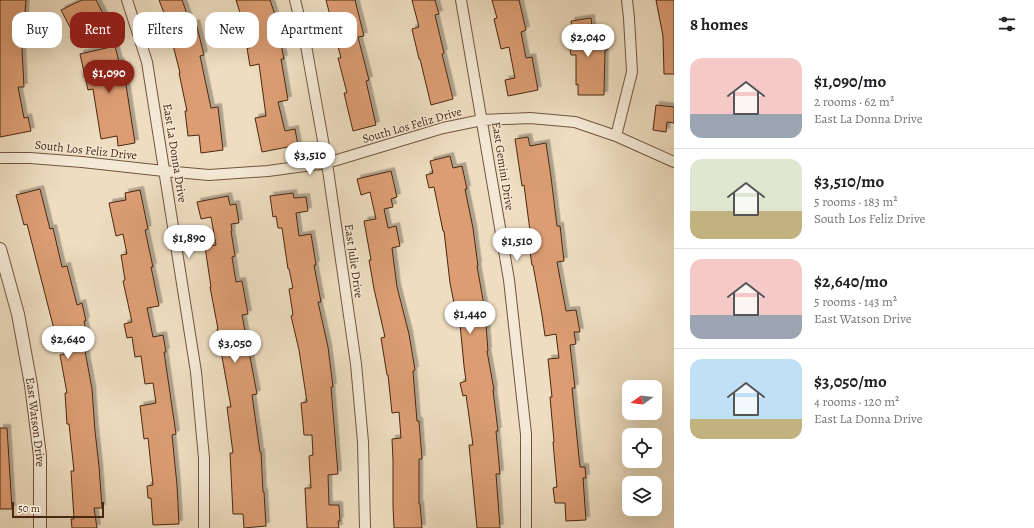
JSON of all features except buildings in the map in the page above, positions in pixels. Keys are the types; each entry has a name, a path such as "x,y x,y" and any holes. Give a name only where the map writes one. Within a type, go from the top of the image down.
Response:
{"street":[{"name":"East La Donna Drive","path":"127,0 147,62 196,372 204,458 204,528"},
{"name":"East Julie Drive","path":"295,0 305,40 327,163 356,364 363,442 365,528"},
{"name":"East Gemini Drive","path":"461,0 509,280 525,426 526,528"},
{"path":"616,136 632,72 627,0"},
{"name":"South Los Feliz Drive","path":"0,158 30,158 82,162 209,175 268,171 327,163 443,128 482,120 530,118 575,122 616,136 674,162"},
{"name":"East Watson Drive","path":"0,249 18,314 31,385 40,456 40,528"}]}
